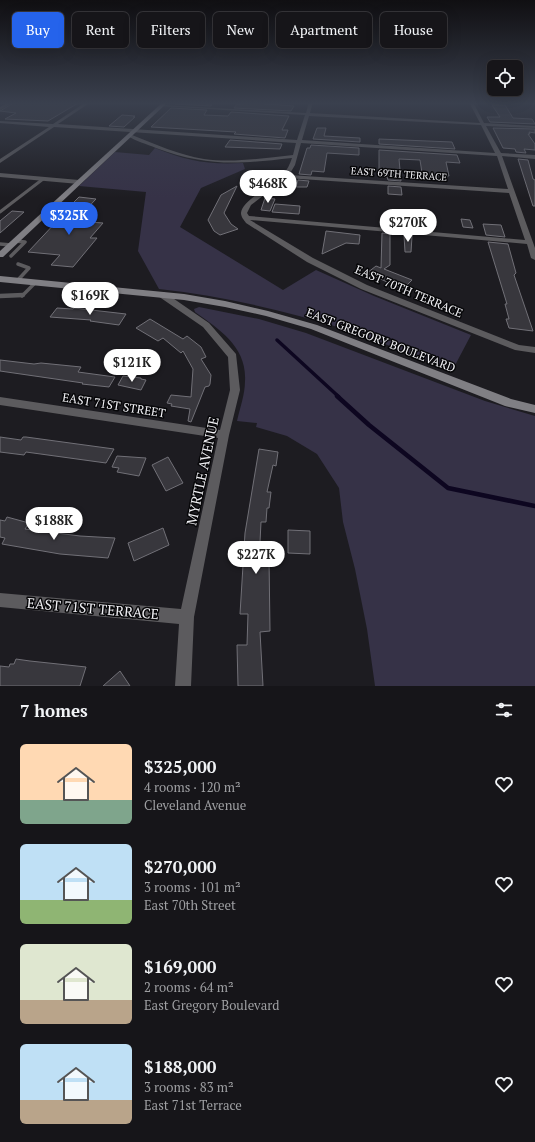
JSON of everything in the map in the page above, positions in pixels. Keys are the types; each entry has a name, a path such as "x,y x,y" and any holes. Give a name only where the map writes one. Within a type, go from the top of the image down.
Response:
{"main road":[{"path":"0,254 132,134"},
{"name":"EAST GREGORY BOULEVARD","path":"0,280 161,294 225,304 314,327 509,403 535,409"}],"street":[{"path":"0,161 42,134"},
{"path":"132,134 299,142 535,157"},
{"path":"132,134 185,156 203,160 235,162 296,156"},
{"path":"302,134 296,156 285,176 248,204 244,213 245,218 529,242"},
{"path":"488,134 500,154 535,258"},
{"path":"0,175 79,182"},
{"name":"EAST 69TH TERRACE","path":"285,176 512,191"},
{"name":"EAST 70TH TERRACE","path":"245,218 253,226 310,260 364,287 518,348 535,350"},
{"name":"MYRTLE AVENUE","path":"161,294 206,325 233,356 236,390 224,435 187,617 183,686"},
{"name":"EAST 71ST STREET","path":"0,401 224,435"},
{"name":"EAST 71ST TERRACE","path":"0,600 187,617"}],"lane":[{"path":"0,212 42,179"},
{"path":"0,244 25,242 16,253 11,256"},
{"path":"17,281 29,268 25,261"},
{"path":"18,264 28,266"},
{"path":"0,296 22,296 36,282"}],"shaded area":[{"path":"155,148 177,156 208,163 243,163 245,169 201,188 180,227 283,290 316,270 374,296 471,335 452,371 371,339 321,322 229,300 159,289 138,251 146,192 79,186 115,152 149,155"},
{"path":"199,307 259,319 306,333 485,401 535,416 535,686 375,686 367,629 355,569 343,522 339,488 317,454 287,436 256,427 257,423 237,421 245,386 242,358 230,340 195,312 194,309"}],"building":[{"path":"234,134 286,134 285,138"},
{"path":"315,134 324,134 324,136 360,138 360,142 313,139"},
{"path":"496,134 528,134 535,144 535,150 524,149 526,153 516,152 515,149 503,148"},
{"path":"379,139 452,142 455,149 379,144"},
{"path":"230,140 282,144 280,149 225,147"},
{"path":"311,145 359,148 359,155 327,153 324,172 312,171 311,175 299,174 307,148 310,148"},
{"path":"379,150 457,155 460,163 446,162 449,176 431,175 432,179 423,179 420,160 399,159 401,181 388,180 387,177 379,176"},
{"path":"518,159 528,160 533,179 535,180 535,206 533,206"},
{"path":"298,180 309,181 307,187 296,187"},
{"path":"237,186 224,213 231,224 238,229 220,235 214,231 208,220 221,195"},
{"path":"388,186 401,187 402,195 388,194"},
{"path":"79,197 96,199 75,221 103,223 90,238 97,238 73,267 51,265 60,255 28,252 58,220 56,220"},
{"path":"265,198 275,199 270,211 261,210"},
{"path":"275,204 300,206 299,214 272,212"},
{"path":"12,211 24,212 0,233 0,221"},
{"path":"403,217 414,218 413,229 404,228"},
{"path":"461,219 470,220 473,228 463,227"},
{"path":"483,224 501,225 505,237 486,235"},
{"path":"326,231 360,235 359,244 346,243 322,254"},
{"path":"382,233 390,234 390,265 384,269 412,280 403,289 367,273 376,266 381,268"},
{"path":"404,235 412,236 411,252 405,252"},
{"path":"488,242 508,244 516,273 514,275 533,331 509,328 506,319 509,319 505,304 507,304"},
{"path":"57,308 74,308 126,314 119,325 90,321 91,320 50,317"},
{"path":"150,319 183,339 187,336 201,347 206,357 201,359 211,375 210,384 209,386 205,387 191,422 188,421 190,409 171,406 172,404 167,403 171,395 191,397 193,369 183,351 181,353 163,338 158,341 136,328"},
{"path":"0,360 81,367 78,372 115,377 109,387 82,384 83,383 0,371"},
{"path":"123,376 146,380 141,390 118,385"},
{"path":"0,437 21,440 23,437 26,437 114,449 106,463 26,452 24,455 0,452"},
{"path":"259,449 278,452 276,466 273,465 267,492 271,492 269,508 267,508 266,522 261,522 260,542 263,542 263,546 273,547 273,560 269,559 270,631 260,632 263,686 238,686 237,645 247,645 248,614 240,614 245,533"},
{"path":"117,456 146,458 139,476 117,472 119,468 112,467"},
{"path":"168,457 183,483 166,491 152,465"},
{"path":"7,517 29,523 25,529 80,536 115,538 108,558 60,554 2,544 5,538 0,537 0,520 5,521"},
{"path":"163,528 169,545 134,561 128,543"},
{"path":"288,530 310,531 310,554 288,553"},
{"path":"16,659 86,667 80,686 0,686 0,666 9,667 10,664 14,664"},
{"path":"120,671 130,686 103,686"}],"waterway":[{"path":"277,340 339,397"},
{"path":"337,396 369,425 448,488 535,506"}]}
